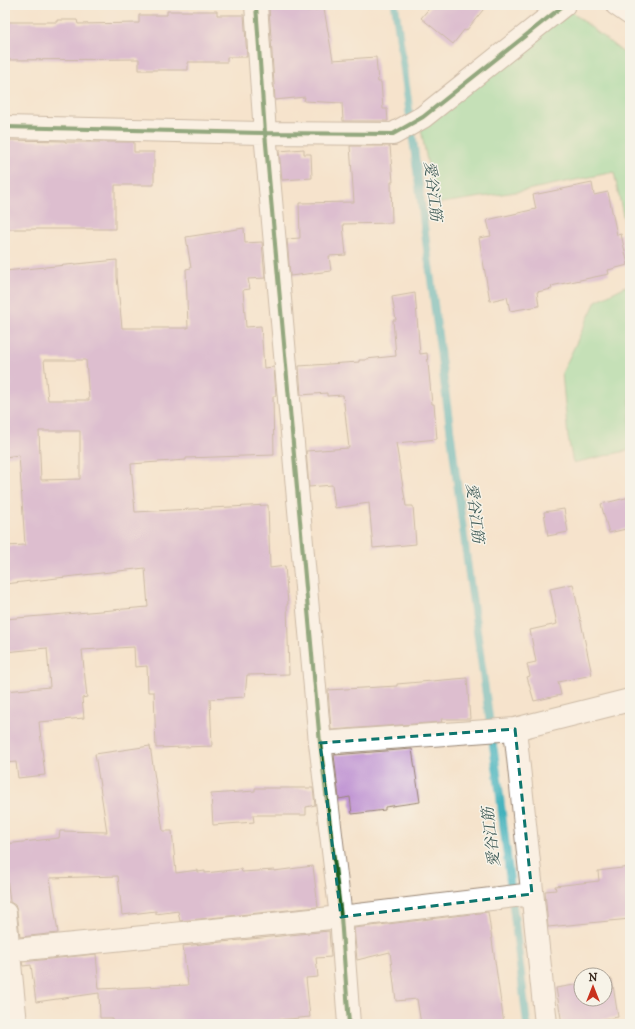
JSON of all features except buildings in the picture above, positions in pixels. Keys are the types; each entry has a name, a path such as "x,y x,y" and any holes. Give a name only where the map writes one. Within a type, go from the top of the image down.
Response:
{"street":[{"path":"256,5 264,133 320,743 341,917 349,1024"},
{"path":"5,127 264,133 393,134 423,116 564,5"},
{"path":"618,5 630,14"},
{"path":"320,743 510,729 630,700"},
{"path":"510,729 527,895 546,1024"},
{"path":"7,951 341,917 527,895"},
{"path":"5,913 7,951 16,1024"}],"highlighted area":[{"path":"515,729 532,894 341,917 320,743"}],"green space":[{"path":"568,9 630,58 630,249 614,172 522,191 435,204 421,129"},
{"path":"630,284 630,450 573,463 568,437 562,373 596,301"}],"waterway":[{"name":"愛谷江筋","path":"395,5 468,568 498,780 527,1024"}],"cycle path":[{"path":"256,5 265,133 320,743 341,917 349,1024"},
{"path":"5,127 265,133 393,134 423,117 564,5"}]}
